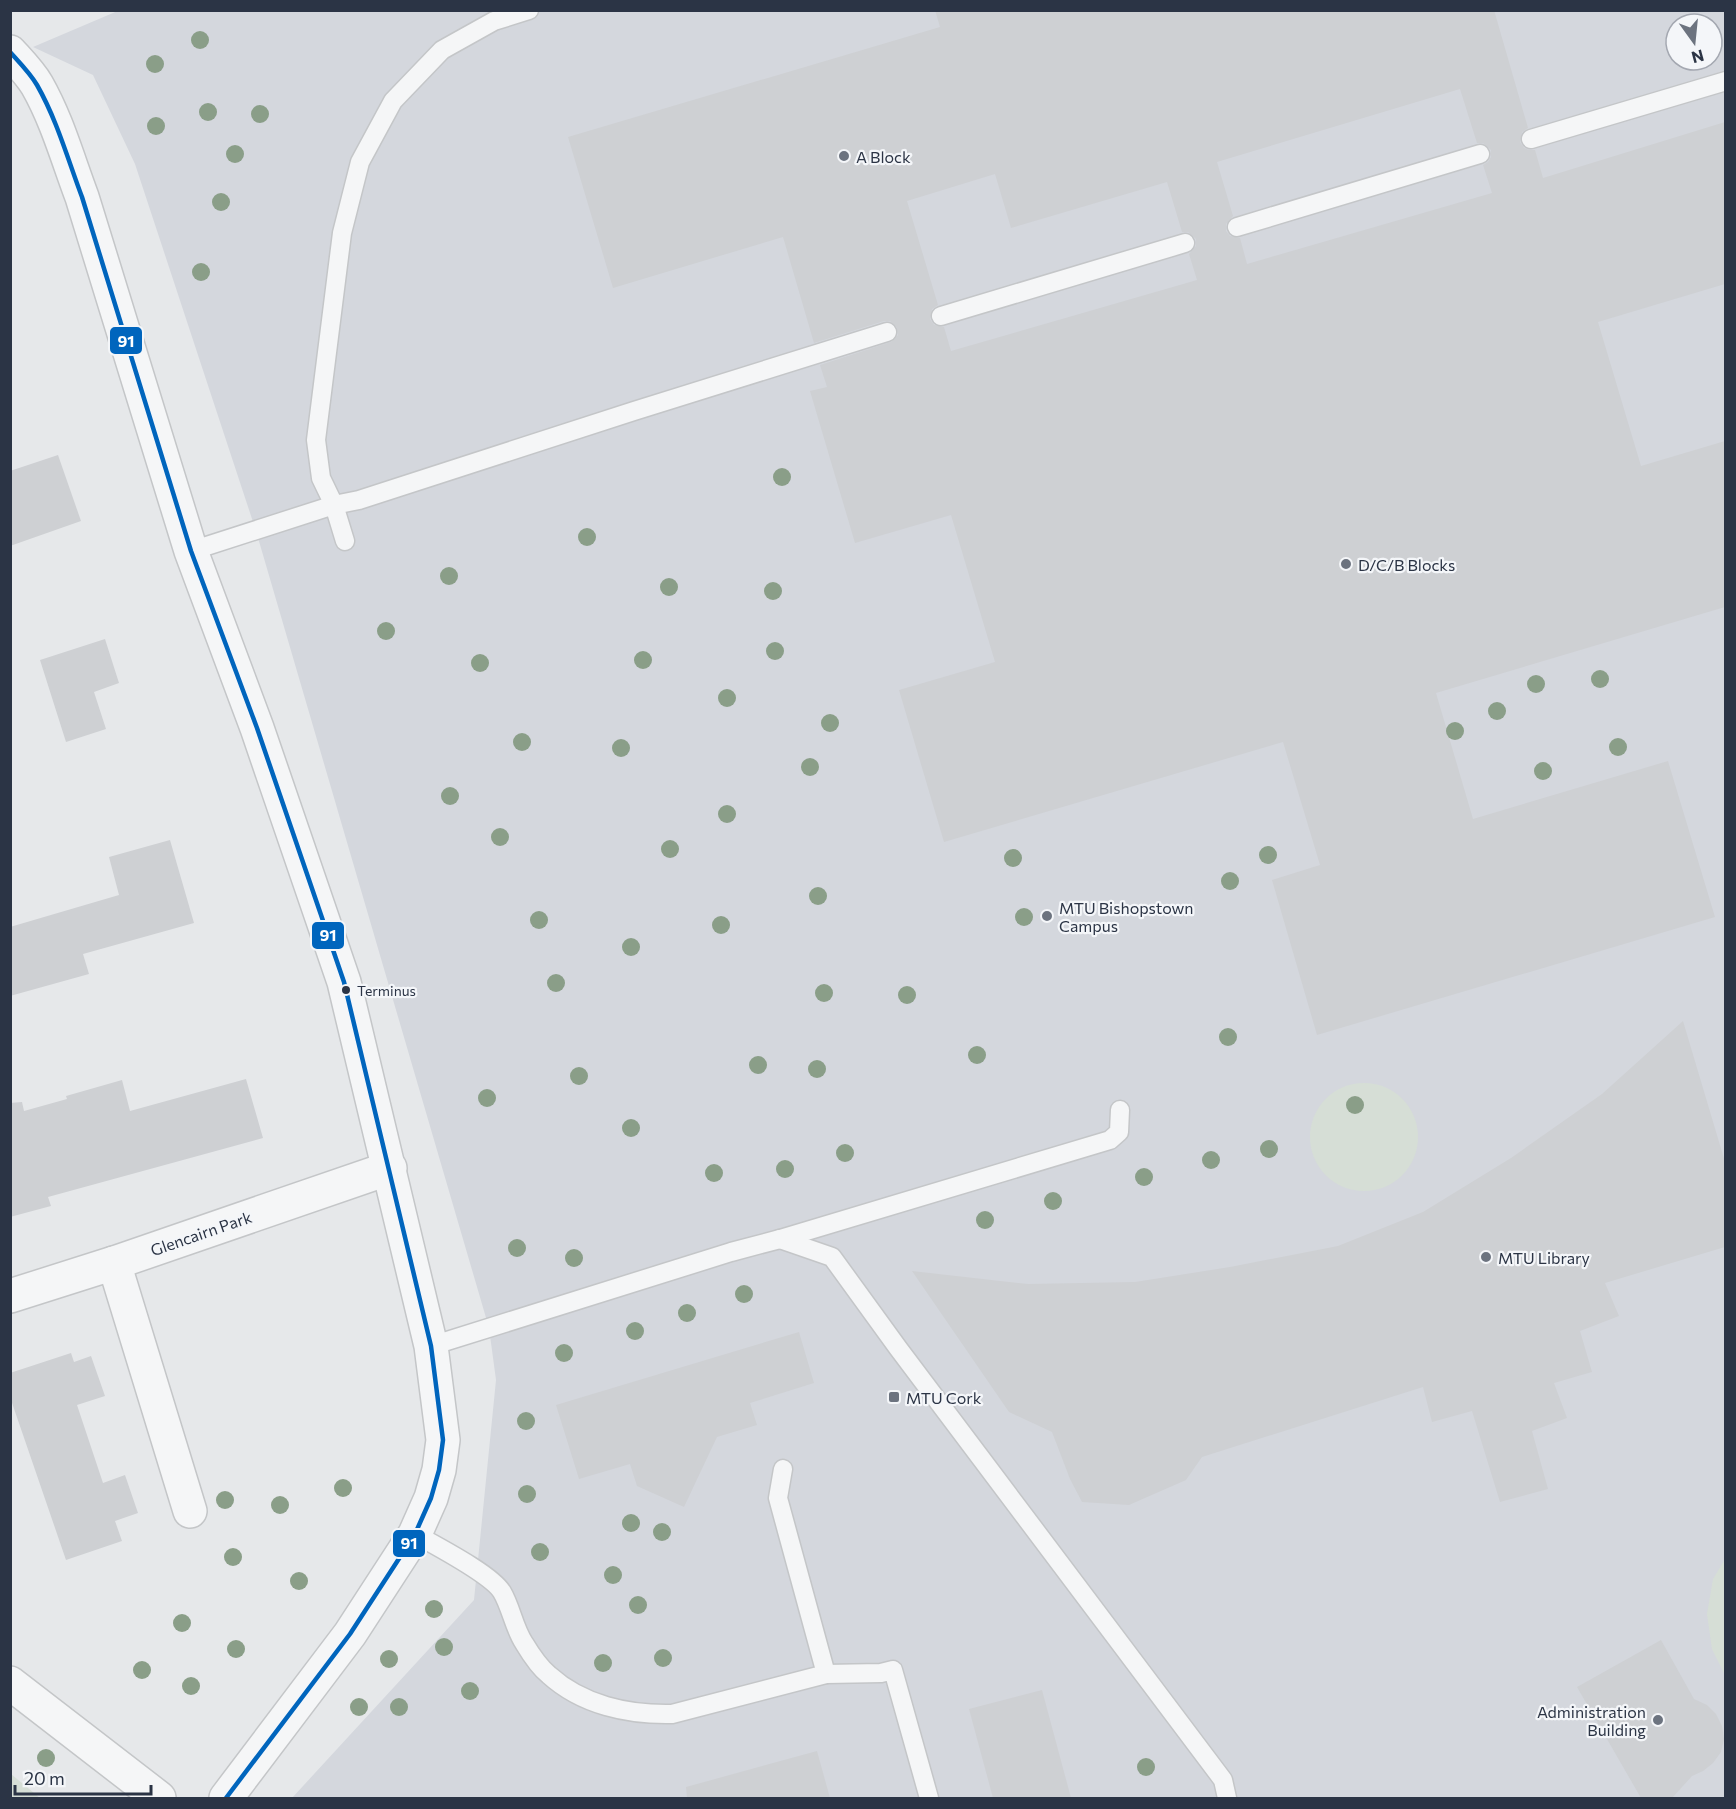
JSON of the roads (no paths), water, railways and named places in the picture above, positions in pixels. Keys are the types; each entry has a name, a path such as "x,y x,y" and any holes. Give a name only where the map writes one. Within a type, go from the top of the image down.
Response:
{"street":[{"path":"13,59 36,83 53,117 82,197 191,551 257,728 344,982 432,1346 443,1440 439,1470 431,1498 416,1534 350,1634 226,1798"},
{"name":"Glencairn Park","path":"10,1296 114,1263 390,1168"},
{"path":"114,1263 190,1511"},
{"path":"10,1683 159,1798"}],"lane":[{"path":"345,541 334,505 321,478 316,440 342,233 360,162 393,101 442,50 494,21 529,10"},
{"path":"1531,139 1725,81"},
{"path":"1236,227 1480,154"},
{"path":"941,316 1185,243"},
{"path":"191,551 887,332"},
{"path":"432,1346 731,1252 1110,1140 1119,1132 1120,1110"},
{"path":"780,1239 832,1257 1223,1780 1227,1798"},
{"path":"783,1468 778,1498 826,1674"},
{"path":"416,1534 488,1577 502,1592 523,1641 548,1674 578,1696 618,1710 672,1714 826,1674 881,1673 892,1670 929,1798"}],"place":[{"name":"A Block","path":"844,156"},
{"name":"D/C/B Blocks","path":"1346,564"},
{"name":"MTU Bishopstown Campus","path":"1047,916"},
{"name":"Terminus","path":"346,990"},
{"name":"MTU Library","path":"1486,1257"},
{"name":"MTU Cork","path":"894,1397"},
{"name":"Administration Building","path":"1658,1720"}]}
